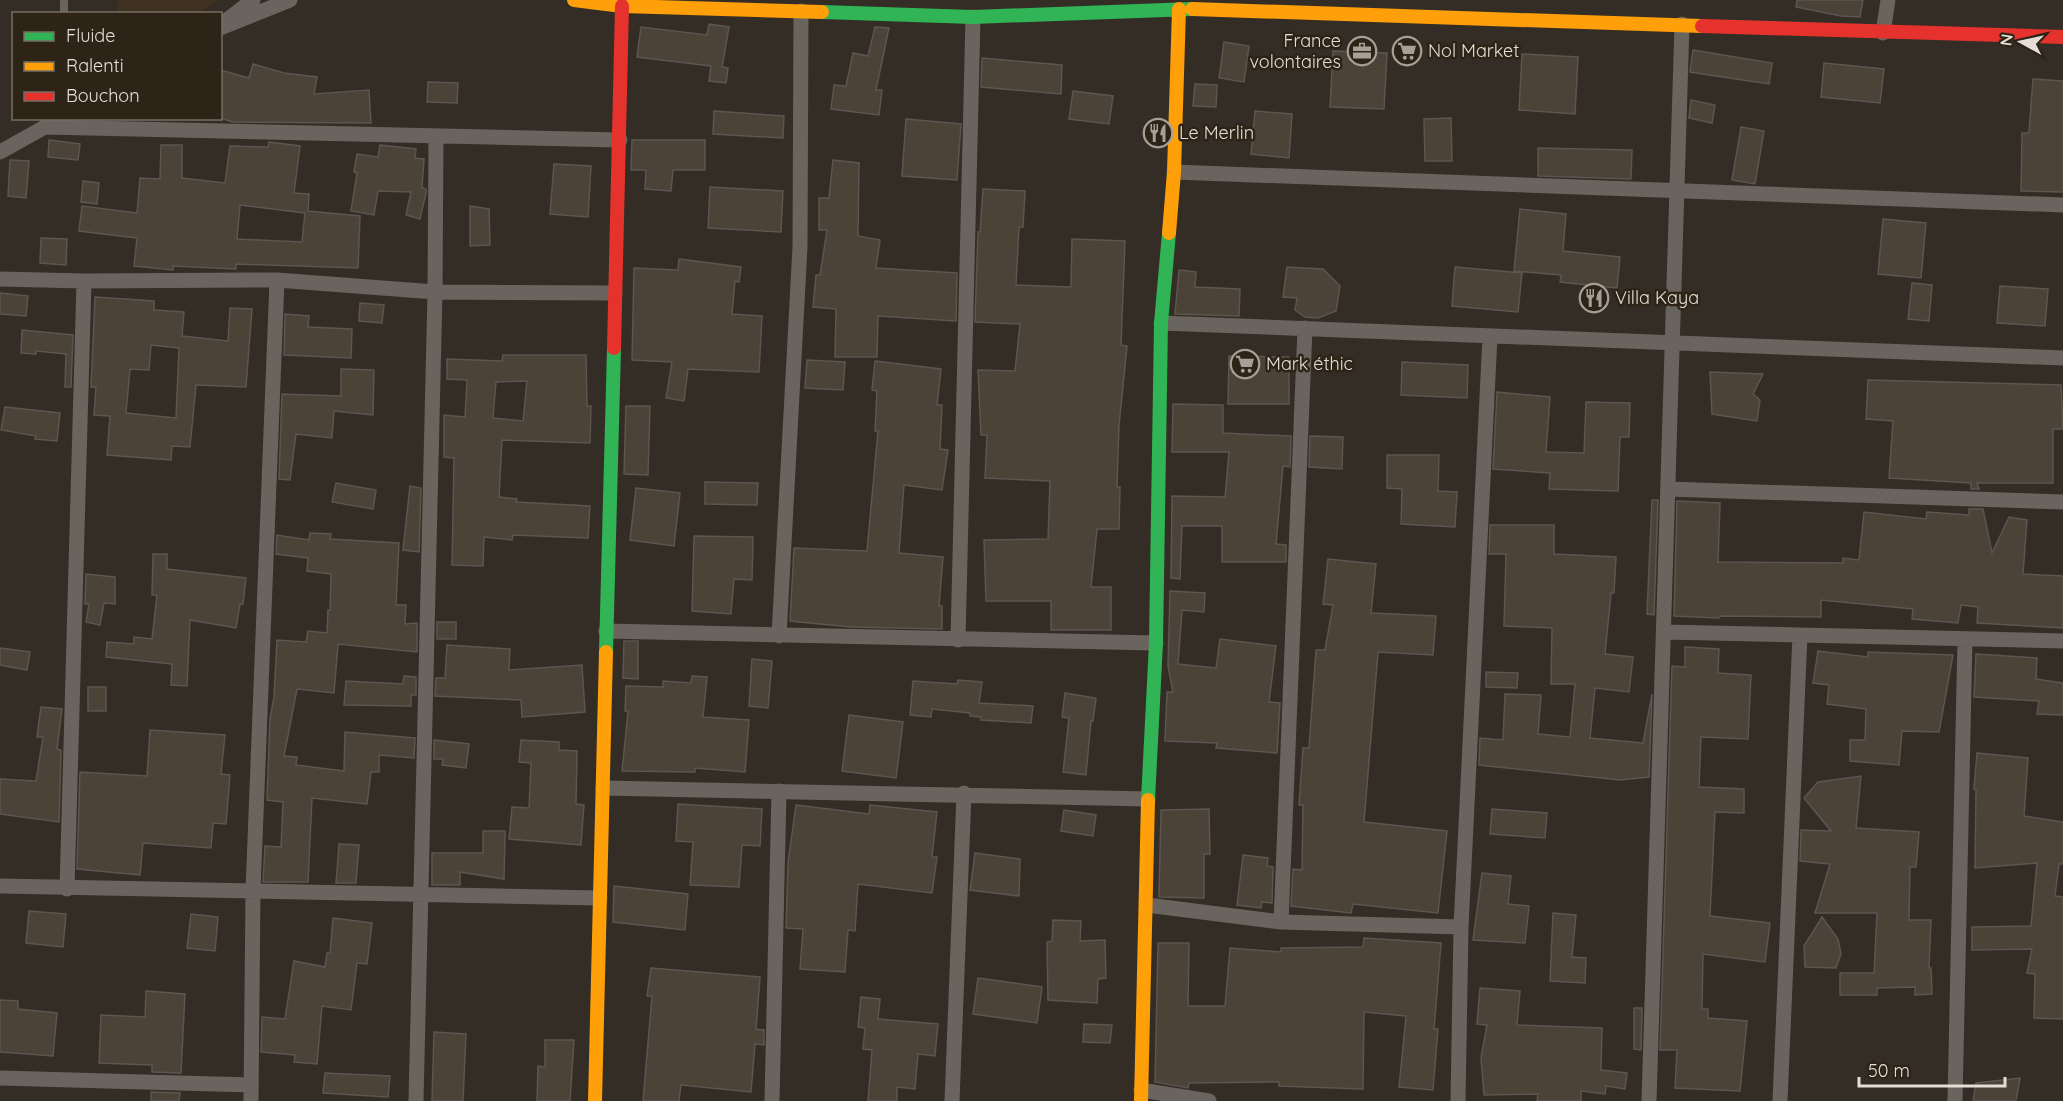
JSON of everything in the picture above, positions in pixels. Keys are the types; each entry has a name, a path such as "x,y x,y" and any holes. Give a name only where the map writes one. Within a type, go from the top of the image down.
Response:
{"street":[{"path":"222,25 253,0"},
{"path":"222,26 291,0"},
{"path":"574,0 622,6 973,17 1179,4 1883,33 2063,37"},
{"path":"1883,33 1888,0"},
{"path":"1179,4 1174,172 1161,323 1156,643 1148,798 1141,1096 1209,1101"},
{"path":"595,1101 622,6"},
{"path":"779,636 800,247 801,11"},
{"path":"958,640 973,17"},
{"path":"1649,1101 1682,24"},
{"path":"0,152 57,120"},
{"path":"45,127 436,138 620,140"},
{"path":"416,1101 435,292 436,138"},
{"path":"1174,172 2063,205"},
{"path":"0,279 277,280 435,292 615,293"},
{"path":"251,1101 254,891 277,280"},
{"path":"67,889 84,281"},
{"path":"1161,323 2063,358"},
{"path":"1281,922 1305,328"},
{"path":"1458,1101 1461,927 1490,336"},
{"path":"1668,489 2063,502"},
{"path":"606,631 1156,643"},
{"path":"1664,633 2063,641"},
{"path":"1779,1101 1800,635"},
{"path":"1956,1101 1965,639"},
{"path":"603,788 1148,798"},
{"path":"772,1101 779,791"},
{"path":"952,1101 964,793"},
{"path":"0,886 600,898"},
{"path":"1147,905 1281,922 1461,927"},
{"path":"0,1078 251,1085"}],"shaded area":[{"path":"118,0 218,0 200,12 118,12"}],"building":[{"path":"1797,0 1863,0 1860,17 1841,16 1796,7"},
{"path":"709,24 729,27 722,67 728,68 726,83 709,81 711,66 637,57 641,27 707,35"},
{"path":"875,27 889,28 876,90 882,90 879,115 831,109 834,85 846,86 853,53 868,56"},
{"path":"1224,42 1249,46 1244,82 1219,78"},
{"path":"1693,50 1772,63 1769,84 1690,72"},
{"path":"1333,51 1387,53 1384,109 1330,107"},
{"path":"1522,54 1578,57 1575,114 1519,110"},
{"path":"982,58 1062,65 1061,94 981,87"},
{"path":"1824,63 1884,69 1880,103 1821,97"},
{"path":"253,64 284,73 317,77 314,94 369,90 371,123 233,122 222,119 222,71 249,78"},
{"path":"2033,79 2063,81 2063,192 2021,191 2022,133 2029,133"},
{"path":"428,82 458,83 457,103 427,102"},
{"path":"1195,84 1217,85 1216,107 1193,106"},
{"path":"1073,91 1113,96 1109,124 1069,119"},
{"path":"1691,100 1715,105 1712,123 1689,118"},
{"path":"714,111 784,116 783,138 713,134"},
{"path":"1255,111 1292,114 1289,158 1251,154"},
{"path":"1451,118 1452,161 1425,161 1424,119"},
{"path":"906,119 961,124 957,180 902,176"},
{"path":"1741,127 1764,131 1755,184 1732,180"},
{"path":"49,140 80,144 78,160 48,157"},
{"path":"632,140 705,140 705,170 673,170 671,191 645,189 646,170 631,170"},
{"path":"269,142 300,146 294,193 309,194 308,211 360,216 358,268 236,264 236,269 173,266 173,270 134,266 137,238 79,231 82,206 137,213 140,178 160,179 161,145 182,145 182,178 225,183 230,146 268,147","holes":["240,205 305,213 302,242 237,239"]},
{"path":"380,145 416,149 415,158 424,159 422,188 426,189 426,193 420,219 406,215 411,192 378,191 374,215 351,211 357,173 354,172 357,154 378,157"},
{"path":"1538,148 1632,150 1631,179 1538,176"},
{"path":"10,160 29,161 26,198 8,196"},
{"path":"833,160 859,163 858,236 880,240 876,268 957,273 956,321 878,316 877,357 835,357 836,309 813,307 816,275 820,275 827,230 819,230 819,198 829,198"},
{"path":"554,164 591,166 588,217 550,214"},
{"path":"83,181 99,183 97,204 81,202"},
{"path":"710,187 783,191 781,232 708,228"},
{"path":"983,189 1025,191 1023,227 1019,227 1016,285 1071,287 1072,239 1125,241 1121,345 1127,346 1119,425 1117,487 1120,487 1119,529 1097,529 1091,587 1111,587 1111,630 1051,630 1051,601 986,601 984,540 1048,539 1050,481 985,478 987,435 981,435 978,370 1015,371 1020,324 975,322 978,232 980,232"},
{"path":"470,206 489,209 490,245 470,246"},
{"path":"1520,209 1566,214 1563,251 1620,257 1617,288 1560,282 1561,275 1514,271"},
{"path":"1883,219 1926,223 1921,278 1878,274"},
{"path":"41,238 67,239 66,265 40,263"},
{"path":"679,259 741,267 739,282 735,281 732,314 762,316 759,372 688,369 684,401 666,398 672,362 632,360 634,268 678,270"},
{"path":"1287,267 1323,269 1340,286 1336,311 1318,318 1305,317 1295,310 1297,298 1283,297"},
{"path":"1455,267 1522,273 1518,312 1452,306"},
{"path":"1179,270 1196,272 1195,287 1240,289 1239,316 1175,314"},
{"path":"1912,283 1932,285 1929,321 1908,319"},
{"path":"2000,286 2048,289 2045,326 1997,323"},
{"path":"0,293 28,296 26,316 0,314"},
{"path":"95,297 154,301 154,310 184,312 182,336 228,341 230,308 252,309 246,387 196,385 190,447 172,446 171,460 107,455 110,416 94,415 96,387 91,387","holes":["151,345 179,348 176,418 126,413 130,369 149,370"]},
{"path":"360,303 384,305 382,323 359,321"},
{"path":"285,314 309,316 308,327 352,329 351,358 284,355"},
{"path":"22,330 73,335 71,387 65,387 66,354 36,351 36,354 21,353"},
{"path":"503,355 586,355 587,406 591,406 590,443 502,440 499,497 517,499 516,502 590,506 588,538 513,535 512,540 484,537 483,566 452,565 454,458 444,457 444,415 465,417 467,380 447,379 447,359 502,361","holes":["527,381 523,421 493,418 496,382"]},
{"path":"1229,356 1289,357 1289,404 1228,404"},
{"path":"807,360 845,362 843,390 805,388"},
{"path":"875,361 941,369 937,405 942,405 940,449 948,450 942,490 904,485 899,553 943,557 939,606 942,606 942,629 851,627 790,621 794,548 867,551 878,431 875,431 877,391 872,390"},
{"path":"1402,362 1468,365 1467,398 1401,395"},
{"path":"341,369 374,370 373,415 334,411 332,438 296,434 290,480 279,479 282,394 341,396"},
{"path":"1710,372 1763,374 1753,394 1760,400 1757,421 1712,414"},
{"path":"1868,380 2061,385 2063,429 2053,429 2053,483 1977,483 1979,489 1971,489 1971,483 1889,478 1893,421 1866,419"},
{"path":"1497,392 1550,397 1546,452 1584,453 1586,402 1630,403 1629,437 1620,437 1618,491 1549,489 1550,473 1493,469"},
{"path":"1173,404 1223,405 1223,433 1291,436 1290,467 1283,466 1276,544 1286,545 1286,562 1222,562 1222,526 1182,526 1180,579 1171,578 1172,496 1225,497 1229,452 1172,452"},
{"path":"626,406 650,406 648,475 624,474"},
{"path":"5,407 60,413 57,441 35,439 36,436 1,430"},
{"path":"1310,436 1343,437 1342,469 1309,467"},
{"path":"1387,455 1439,455 1438,491 1457,492 1455,527 1401,524 1402,489 1387,488"},
{"path":"705,482 758,483 757,505 705,504"},
{"path":"336,483 376,490 373,509 332,502"},
{"path":"410,486 421,488 419,552 403,550"},
{"path":"636,488 680,493 674,546 630,540"},
{"path":"1652,500 1658,500 1654,615 1647,614"},
{"path":"1677,501 1720,503 1718,562 1843,563 1843,558 1859,560 1864,512 1926,519 1927,512 1969,515 1969,509 1983,509 1992,553 2009,517 2027,520 2023,574 2063,576 2063,628 1977,623 1978,607 1961,605 1958,623 1912,619 1913,609 1821,600 1821,617 1674,616"},
{"path":"1490,525 1554,525 1554,554 1616,557 1614,593 1611,593 1605,654 1633,657 1629,692 1595,688 1590,738 1643,743 1652,694 1649,777 1620,780 1479,765 1480,738 1503,740 1505,694 1541,695 1538,734 1570,737 1575,684 1551,684 1552,628 1504,626 1506,554 1489,554"},
{"path":"310,533 331,534 330,539 399,543 396,605 406,605 405,624 417,623 417,652 338,644 334,693 297,689 284,756 297,757 296,765 344,771 345,732 415,738 414,758 379,755 379,772 371,772 367,804 312,798 308,882 263,882 265,846 281,847 283,802 267,800 270,719 274,697 277,640 306,642 308,631 327,633 328,610 330,610 331,574 307,571 308,558 276,554 277,535 309,540"},
{"path":"694,536 753,537 752,580 734,579 731,614 692,611"},
{"path":"153,554 167,554 167,569 246,578 243,604 240,604 236,628 190,620 187,686 171,685 172,664 106,657 107,642 134,644 134,637 152,639 157,595 152,595"},
{"path":"1328,559 1376,564 1371,613 1436,616 1433,655 1378,652 1364,822 1447,831 1438,913 1353,904 1351,913 1291,906 1293,869 1302,870 1303,805 1299,805 1303,748 1309,748 1316,650 1325,650 1333,605 1323,604"},
{"path":"86,574 115,577 115,604 104,603 100,625 86,622 89,604 85,604"},
{"path":"1170,591 1205,593 1204,612 1182,610 1178,664 1216,668 1220,639 1276,646 1269,702 1280,703 1277,753 1216,748 1217,743 1165,741 1167,692 1173,692 1168,666"},
{"path":"437,622 456,622 456,639 437,639"},
{"path":"624,641 638,641 638,679 623,678"},
{"path":"447,645 510,649 509,670 582,665 585,712 522,717 521,700 435,696 436,678 445,678"},
{"path":"1685,647 1719,649 1718,673 1751,675 1748,739 1701,737 1699,787 1744,789 1744,813 1715,812 1710,916 1770,923 1765,962 1703,954 1702,1009 1708,1009 1708,1018 1747,1021 1740,1091 1675,1088 1677,1050 1660,1050 1672,666 1685,667"},
{"path":"0,648 30,652 27,670 0,665"},
{"path":"1818,651 1868,657 1868,652 1953,655 1939,732 1902,731 1899,765 1850,761 1850,740 1865,740 1866,709 1827,704 1829,685 1813,683"},
{"path":"1976,654 2037,658 2036,679 2063,683 2063,715 2037,714 2039,701 1974,697"},
{"path":"752,659 772,661 768,708 749,706"},
{"path":"1486,672 1518,673 1517,688 1486,687"},
{"path":"404,676 416,677 416,695 411,695 411,706 344,705 346,681 403,684"},
{"path":"692,676 707,677 703,717 749,720 745,772 695,768 695,772 622,771 628,712 625,711 626,686 663,687 663,681 691,683"},
{"path":"958,680 982,682 979,703 1033,706 1031,723 981,720 981,717 970,716 970,713 932,709 931,717 910,715 913,681 957,684"},
{"path":"88,687 106,687 106,711 88,711"},
{"path":"1065,693 1096,698 1093,721 1091,721 1086,775 1063,772 1069,718 1062,717"},
{"path":"41,707 62,709 57,749 61,750 59,822 0,814 0,779 36,781 43,737 37,737"},
{"path":"849,715 903,722 896,778 842,771"},
{"path":"150,730 225,735 221,774 230,775 226,824 213,823 211,848 143,843 140,875 77,869 80,772 147,776"},
{"path":"434,740 469,744 466,768 442,765 443,759 434,759"},
{"path":"521,740 559,742 559,750 577,751 576,804 584,805 581,845 509,839 512,807 529,808 531,763 519,762"},
{"path":"1977,753 2028,758 2024,816 2063,822 2063,864 2059,864 2055,896 2063,897 2063,1019 2034,1018 2035,974 2027,973 2032,949 1972,950 1972,927 2031,926 2037,863 1975,868 1976,790 1974,789"},
{"path":"1861,776 1856,828 1919,832 1916,867 1910,867 1909,920 1931,920 1929,968 1931,968 1932,994 1915,995 1915,987 1877,988 1877,995 1840,995 1840,973 1874,973 1877,913 1815,913 1830,864 1800,861 1801,830 1831,831 1804,798 1818,782"},
{"path":"678,804 762,809 760,846 742,845 739,887 690,885 693,842 676,841"},
{"path":"796,805 869,814 870,805 937,812 932,857 937,857 932,893 858,884 855,931 848,930 845,972 800,969 803,929 786,928 788,863"},
{"path":"1209,809 1210,854 1204,854 1204,898 1159,897 1161,810"},
{"path":"1492,809 1547,813 1545,838 1490,834"},
{"path":"1064,810 1096,815 1093,836 1061,831"},
{"path":"483,831 505,831 504,879 460,872 460,885 432,885 432,853 483,853"},
{"path":"339,844 359,845 356,883 336,883"},
{"path":"975,853 1020,859 1019,896 970,890"},
{"path":"1243,855 1268,858 1267,866 1273,867 1272,903 1262,902 1261,908 1237,905"},
{"path":"1482,873 1511,876 1508,904 1529,906 1525,943 1473,940"},
{"path":"614,886 688,894 685,930 613,922"},
{"path":"29,911 66,914 63,947 26,943"},
{"path":"1553,913 1576,915 1572,957 1586,958 1585,983 1550,981"},
{"path":"191,914 218,917 215,951 187,948"},
{"path":"1822,917 1838,939 1841,954 1836,968 1805,967 1804,946"},
{"path":"333,918 372,923 367,964 357,963 351,1010 322,1006 317,1064 294,1062 295,1055 261,1052 262,1017 285,1019 294,961 325,967 327,953 330,953"},
{"path":"1053,920 1081,921 1080,941 1105,940 1106,978 1098,979 1097,1003 1048,1000 1047,942 1052,941"},
{"path":"1364,938 1441,943 1434,1029 1438,1029 1433,1090 1399,1087 1406,1016 1364,1012 1363,1089 1279,1086 1279,1082 1189,1083 1188,1088 1155,1082 1158,943 1189,943 1188,1006 1225,1006 1230,948 1281,952 1281,948 1363,947"},
{"path":"651,968 760,977 756,1029 764,1030 764,1045 755,1044 751,1092 681,1085 679,1101 643,1101 652,996 647,996"},
{"path":"978,978 1042,987 1037,1023 973,1014"},
{"path":"1480,988 1520,991 1517,1025 1602,1028 1601,1070 1627,1073 1625,1089 1606,1086 1605,1094 1581,1091 1581,1101 1537,1101 1538,1094 1484,1095 1481,1058 1487,1025 1477,1024"},
{"path":"146,991 185,994 181,1073 152,1072 152,1065 99,1063 101,1015 145,1017"},
{"path":"861,997 880,999 878,1019 938,1024 935,1056 918,1054 915,1089 897,1087 897,1101 868,1101 872,1050 863,1049 865,1028 858,1027"},
{"path":"0,1000 18,1001 18,1009 57,1013 53,1056 0,1052"},
{"path":"1634,1008 1642,1008 1641,1050 1634,1049"},
{"path":"1084,1024 1112,1025 1110,1043 1083,1042"},
{"path":"434,1032 466,1034 463,1101 432,1101"},
{"path":"545,1040 574,1040 570,1101 537,1101 538,1066 545,1067"},
{"path":"325,1073 390,1076 388,1097 323,1093"},
{"path":"2020,1078 2016,1101 1973,1101 1976,1083"},
{"path":"151,1092 180,1093 179,1101 151,1101"}],"traffic: fast":[{"path":"822,12 973,17 1192,9"},
{"path":"1148,800 1156,643 1161,323 1169,233"},
{"path":"606,652 614,348"}],"traffic: slow":[{"path":"574,0 622,6 822,12"},
{"path":"1169,233 1174,172 1179,9"},
{"path":"1192,9 1702,26"},
{"path":"595,1101 606,652"},
{"path":"1141,1101 1148,800"}],"traffic: jam":[{"path":"614,348 622,6"},
{"path":"1702,26 2063,37"}],"place":[{"name":"France volontaires","path":"1362,51"},
{"name":"Nol Market","path":"1407,51"},
{"name":"Le Merlin","path":"1158,133"},
{"name":"Villa Kaya","path":"1594,298"},
{"name":"Mark éthic","path":"1245,364"}]}
